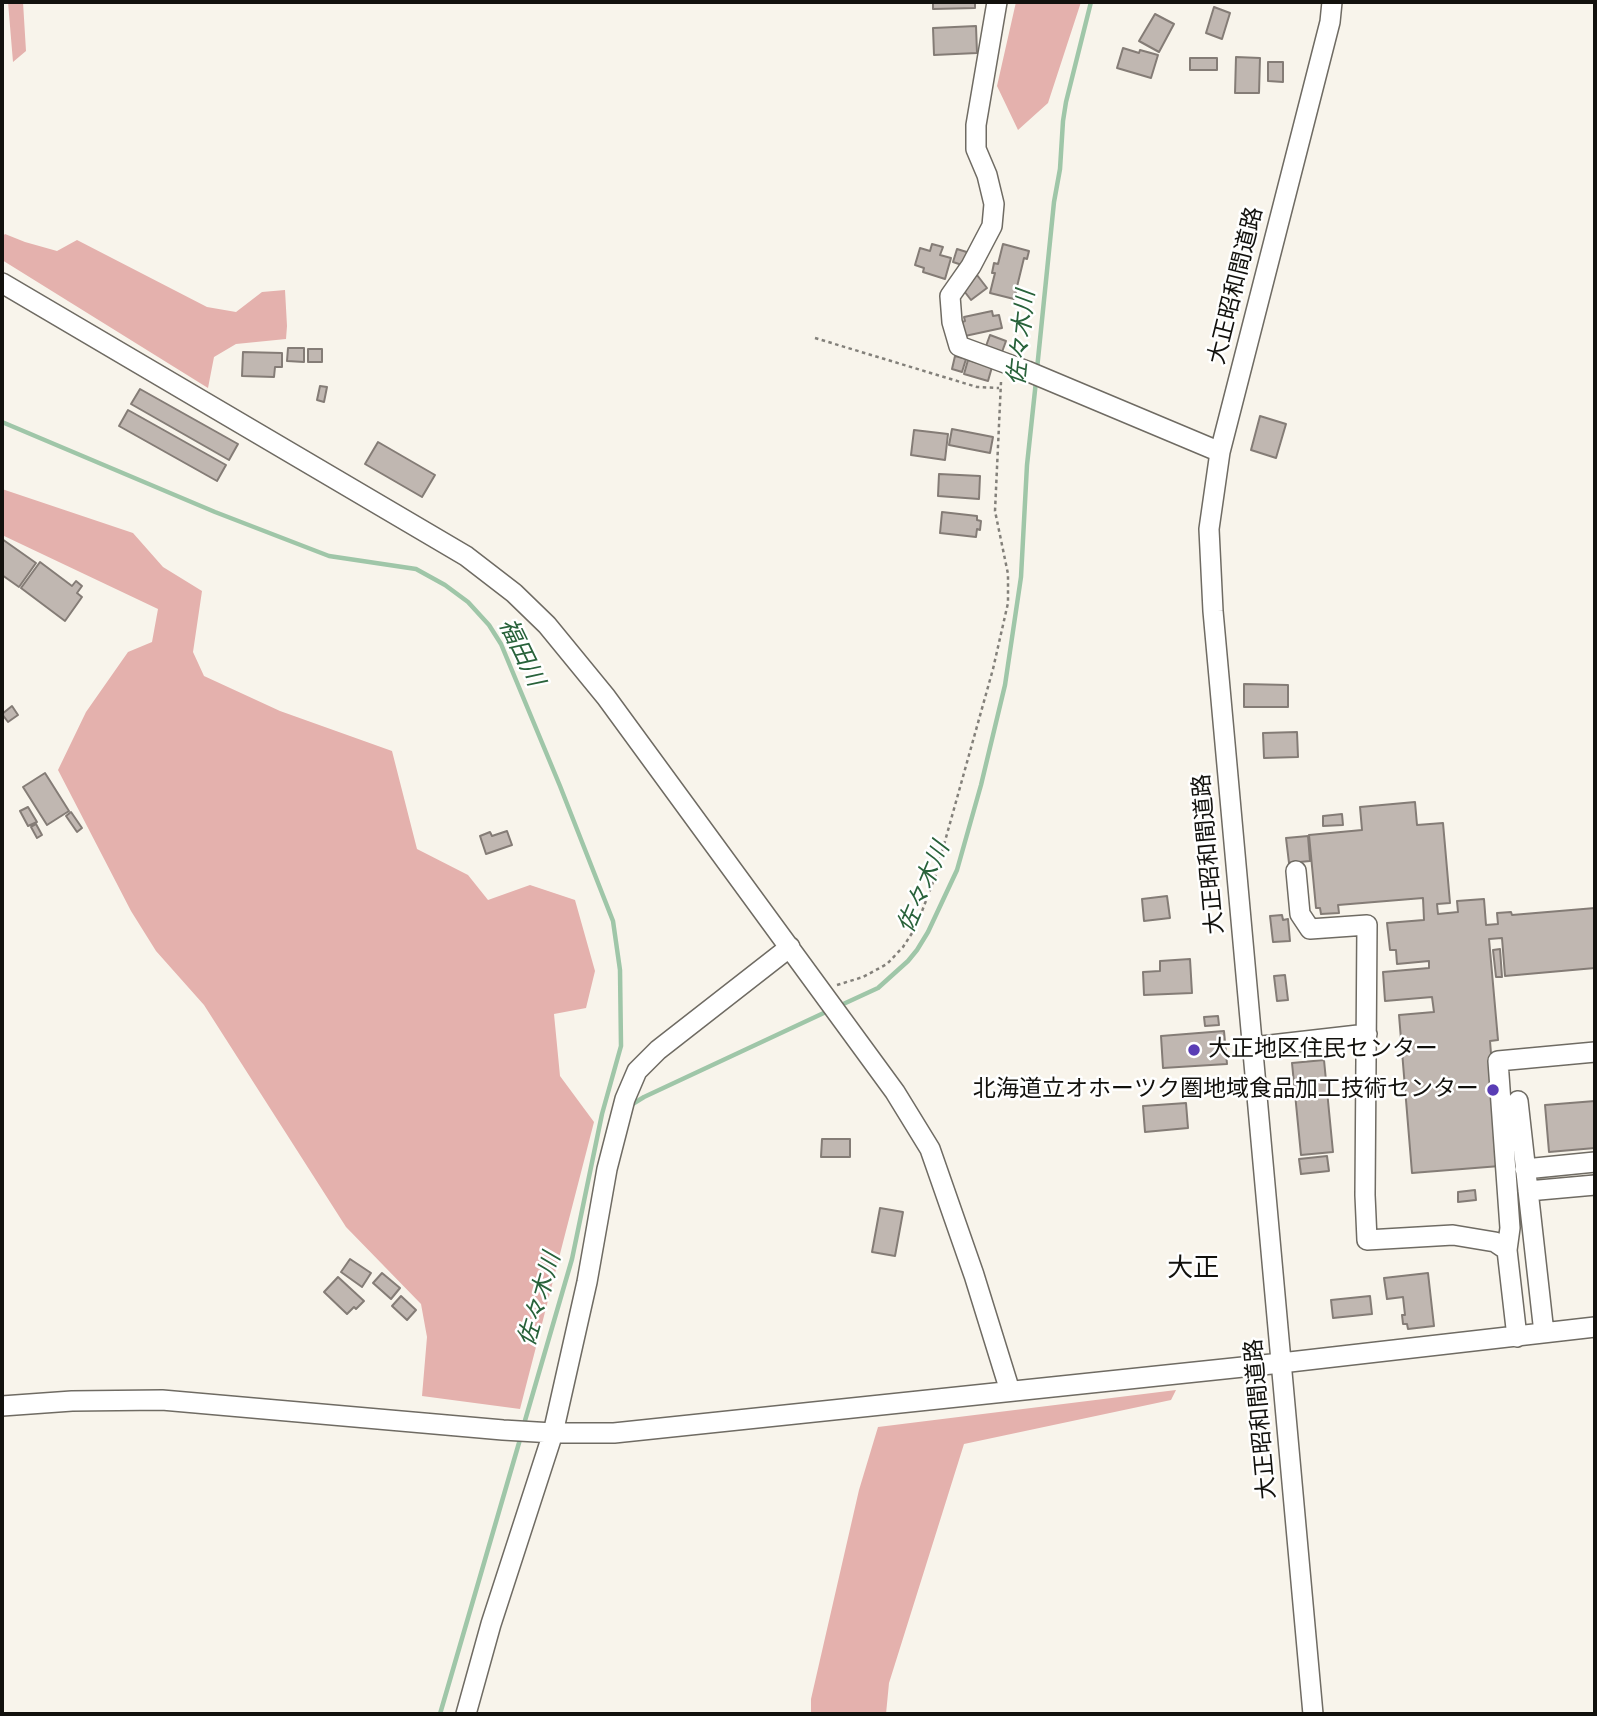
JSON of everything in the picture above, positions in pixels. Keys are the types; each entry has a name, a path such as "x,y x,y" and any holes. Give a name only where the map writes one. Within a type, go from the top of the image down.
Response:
{"street":[{"path":"997,2 976,125 976,149 987,175 994,204 992,226 971,266 950,296 952,322 959,345 1220,452"},
{"name":"大正昭和間道路","path":"1313,1714 1213,611 1209,529 1220,452 1326,35 1332,2"},
{"path":"2,283 467,556 514,593 547,625 606,697 895,1091 930,1149 974,1275 1010,1391"},
{"path":"1296,871 1300,914 1310,929 1367,925 1367,1240 1453,1235 1495,1242 1507,1250"},
{"path":"466,1714 548,1432 587,1282 607,1169 625,1099 637,1071 658,1050 790,947"},
{"path":"1252,1047 1367,1034"},
{"path":"1517,1337 1507,1250 1510,1228 1498,1061 1595,1052"},
{"path":"1518,1101 1544,1333"},
{"path":"1525,1169 1595,1162"},
{"path":"1528,1191 1595,1185"},
{"path":"2,1406 162,1399 503,1430 614,1433 1595,1327"}],"path":[{"path":"815,338 977,387 999,388"},
{"path":"824,993 887,964 903,947 916,927 935,877 993,670 1008,603 1008,574 995,511 999,388 1005,363"}],"shaded area":[{"path":"8,2 23,2 26,51 13,62"},
{"path":"1016,2 1081,2 1048,103 1018,130 997,86"},
{"path":"5,234 57,251 77,240 207,307 236,312 262,292 285,290 286,339 236,344 214,357 208,388 2,260 2,237"},
{"path":"2,489 133,533 163,567 202,591 193,652 204,676 280,711 392,751 417,849 468,875 488,900 530,885 575,900 595,971 586,1008 554,1014 560,1076 594,1122 520,1409 422,1396 427,1337 421,1304 346,1227 204,1005 156,951 131,911 58,770 86,712 128,652 152,642 158,609 2,535"},
{"path":"1176,1390 1171,1400 964,1444 889,1683 886,1714 811,1714 811,1699 859,1490 878,1427"}],"building":[{"path":"933,2 975,2 975,8 933,9"},
{"path":"1214,7 1230,13 1222,39 1206,33"},
{"path":"1155,14 1174,24 1159,52 1139,41"},
{"path":"976,26 977,53 934,55 933,28"},
{"path":"1123,48 1158,55 1151,78 1117,68"},
{"path":"1236,57 1260,58 1259,93 1235,93"},
{"path":"1190,58 1217,58 1217,70 1190,70"},
{"path":"1268,62 1283,62 1283,82 1268,81"},
{"path":"932,244 943,247 940,255 951,258 945,279 923,272 924,268 915,265 920,248 930,251"},
{"path":"1003,244 1029,251 1027,259 1024,258 1014,299 990,293 995,273 992,273 994,263 998,264"},
{"path":"957,249 970,253 962,265 953,262"},
{"path":"977,275 987,288 971,300 961,287"},
{"path":"992,311 993,316 999,315 1002,328 965,336 962,322 965,321 964,317"},
{"path":"990,335 1006,341 1002,352 986,346"},
{"path":"288,348 304,348 304,362 287,361"},
{"path":"308,349 322,349 322,362 308,362"},
{"path":"243,352 282,353 282,367 275,367 274,377 242,376"},
{"path":"955,356 966,359 962,372 952,369"},
{"path":"968,360 992,367 988,381 964,374"},
{"path":"320,386 327,387 324,402 317,400"},
{"path":"140,389 238,444 229,460 131,404"},
{"path":"128,410 226,465 217,481 119,426"},
{"path":"1260,416 1286,424 1276,458 1251,450"},
{"path":"952,429 993,437 990,453 949,445"},
{"path":"914,430 948,434 945,460 911,455"},
{"path":"378,442 435,475 422,497 365,464"},
{"path":"939,474 980,476 979,499 938,496"},
{"path":"942,512 977,516 977,520 981,521 976,537 940,533"},
{"path":"2,539 36,563 19,587 2,575"},
{"path":"40,562 72,586 76,581 82,586 77,593 82,597 65,621 21,588"},
{"path":"1244,684 1288,685 1288,707 1244,707"},
{"path":"12,706 18,715 8,722 2,714"},
{"path":"1297,732 1298,757 1264,758 1263,733"},
{"path":"45,773 69,811 47,825 23,787"},
{"path":"1415,802 1417,825 1443,823 1450,903 1437,904 1438,914 1458,912 1457,901 1484,899 1486,925 1498,924 1497,913 1511,912 1512,915 1595,908 1595,968 1505,976 1502,938 1489,939 1498,1040 1490,1041 1500,1166 1412,1173 1399,1015 1434,1012 1432,997 1385,1001 1383,972 1429,968 1429,961 1397,964 1396,950 1390,950 1387,923 1424,920 1423,898 1338,905 1339,913 1321,914 1320,908 1316,908 1309,835 1362,830 1360,807"},
{"path":"28,807 37,822 28,826 20,811"},
{"path":"71,812 82,828 77,832 66,816"},
{"path":"1342,814 1343,825 1323,826 1323,816"},
{"path":"36,824 42,835 37,838 31,827"},
{"path":"507,831 512,845 486,854 480,836 490,832 492,836"},
{"path":"1308,836 1310,861 1289,863 1286,838"},
{"path":"1167,896 1170,918 1144,921 1142,899"},
{"path":"1282,915 1283,920 1288,919 1290,941 1273,942 1270,916"},
{"path":"1500,949 1502,977 1496,977 1493,950"},
{"path":"1190,959 1192,993 1144,995 1143,972 1160,971 1160,961"},
{"path":"1285,975 1288,1000 1277,1001 1274,976"},
{"path":"1218,1016 1219,1025 1205,1026 1204,1017"},
{"name":"大正地区住民センター","path":"1224,1031 1227,1064 1163,1068 1161,1036"},
{"path":"1324,1060 1333,1152 1301,1155 1292,1063"},
{"path":"1595,1101 1595,1148 1549,1152 1545,1105"},
{"path":"1186,1103 1188,1128 1145,1132 1143,1106"},
{"path":"822,1139 850,1139 850,1157 821,1157"},
{"path":"1327,1156 1329,1171 1301,1174 1299,1159"},
{"path":"1475,1190 1476,1200 1458,1202 1458,1192"},
{"path":"880,1208 903,1212 895,1256 872,1252"},
{"path":"350,1259 371,1273 362,1287 341,1272"},
{"path":"382,1273 400,1288 391,1299 373,1283"},
{"path":"1428,1273 1434,1326 1408,1329 1407,1324 1403,1324 1403,1297 1387,1299 1384,1278"},
{"path":"338,1277 364,1301 347,1314 324,1292"},
{"path":"401,1296 416,1310 407,1320 392,1306"},
{"path":"1370,1296 1372,1314 1333,1318 1331,1300"}],"waterway":[{"name":"佐々木川","path":"1037,369 1063,121 1091,2"},
{"name":"佐々木川","path":"839,1006 878,988 908,961 928,932 957,870 1005,685 1021,577 1027,465 1036,381"},
{"name":"福田川","path":"2,422 215,512 329,556 416,569 468,602 489,625 501,644 613,921 620,970 621,1046 602,1114 572,1259 524,1424"},
{"name":"佐々木川","path":"631,1105 828,1011"},
{"name":"佐々木川","path":"440,1714 521,1436"}],"place":[{"name":"大正地区住民センター","path":"1194,1050"},
{"name":"北海道立オホーツク圏地域食品加工技術センター","path":"1493,1090"}],"district":[{"name":"大正","path":"1193,1270"}]}
